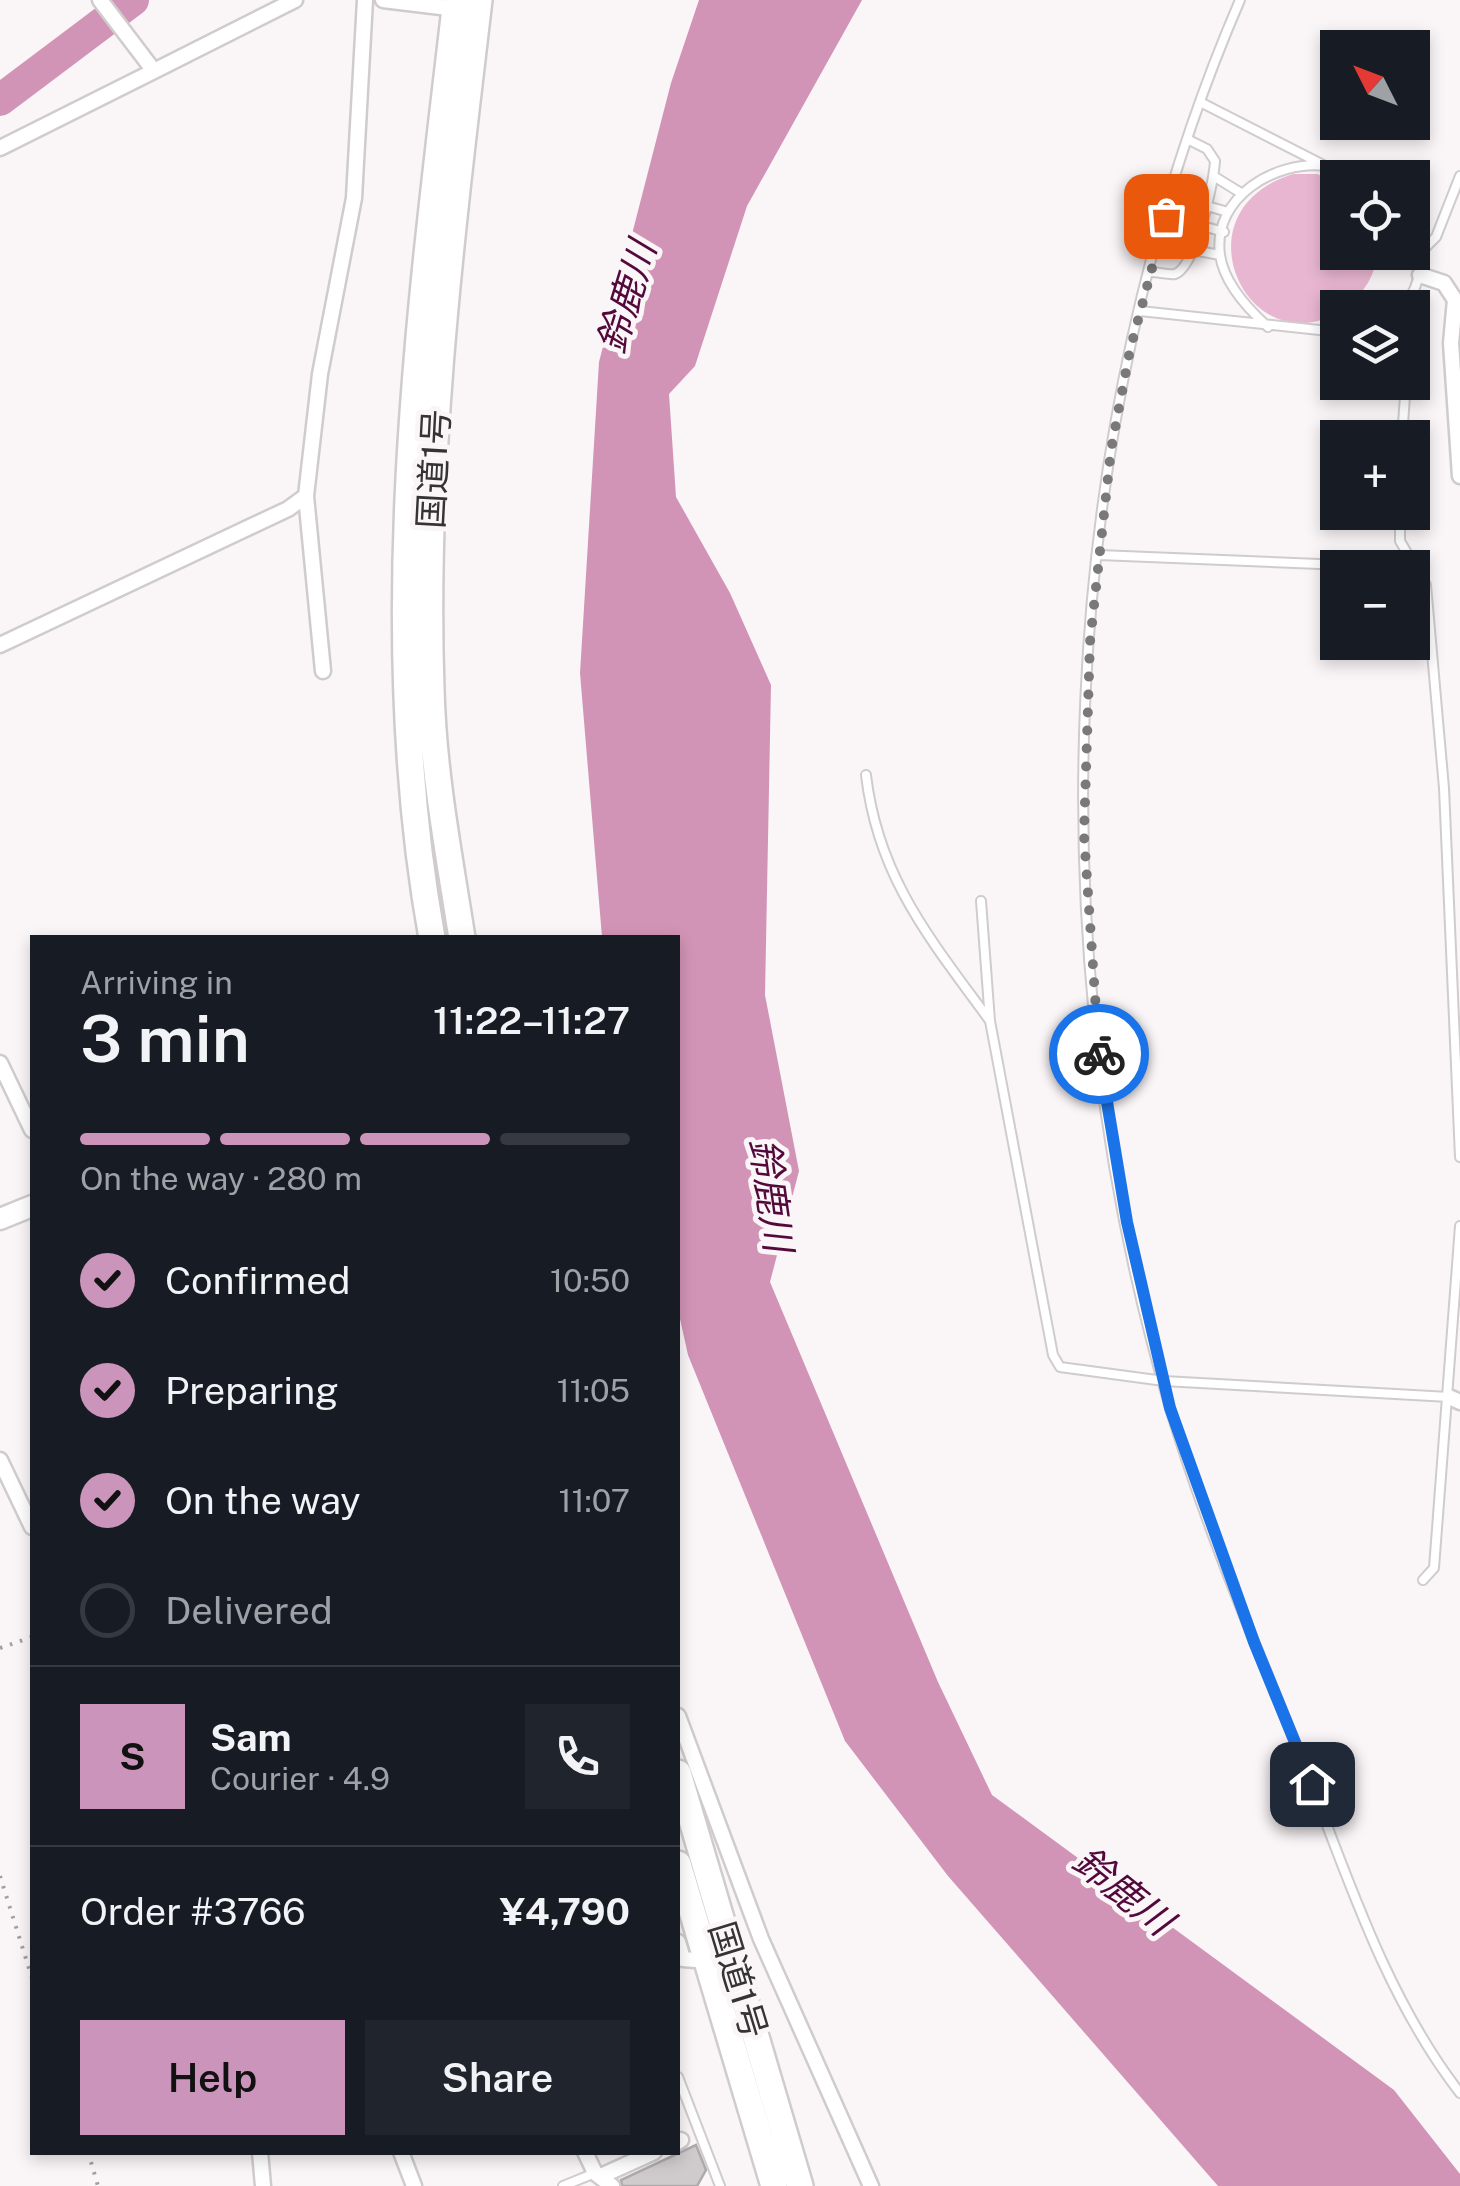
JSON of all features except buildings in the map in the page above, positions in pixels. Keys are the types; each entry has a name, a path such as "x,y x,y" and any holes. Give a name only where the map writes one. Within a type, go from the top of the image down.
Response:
{"highway":[{"name":"国道1号","path":"432,935 415,810 406,606 410,447 462,6"},
{"name":"国道1号","path":"462,6 450,260 430,522 431,693 462,935"},
{"name":"国道1号","path":"680,1780 800,2186"},
{"name":"国道1号","path":"680,1870 774,2186"}],"street":[{"path":"100,0 154,71"},
{"path":"0,148 295,0"},
{"path":"323,671 306,496 320,374 354,198 365,0"},
{"path":"383,0 462,6"},
{"path":"1420,275 1444,283 1455,300 1451,344 1460,476"},
{"path":"0,645 288,509 306,496"},
{"path":"0,1064 30,1126"},
{"path":"0,1218 30,1207"},
{"path":"0,1460 28,1508"},
{"path":"680,1721 761,1939 872,2186"},
{"path":"680,1949 683,1960 710,1961"},
{"path":"260,2155 263,2186"},
{"path":"402,2155 414,2186"},
{"path":"587,2155 602,2178 648,2155"}],"lane":[{"path":"1240,0 1166,216 1140,311 1111,450 1085,729 1092,980 1115,1160 1164,1382 1254,1642 1394,1985 1460,2093"},
{"path":"1202,102 1320,163"},
{"path":"1151,272 1174,274 1186,266 1201,226 1215,178 1216,160 1190,140"},
{"path":"1268,327 1243,304 1220,255 1228,212 1241,193 1300,163 1320,165"},
{"path":"1430,243 1460,176"},
{"path":"1215,178 1241,193"},
{"path":"1172,196 1228,212"},
{"path":"1166,216 1224,232"},
{"path":"1193,250 1220,255"},
{"path":"1413,290 1420,270"},
{"path":"1140,311 1320,331"},
{"path":"1099,555 1320,564"},
{"path":"1430,630 1444,788 1460,1158"},
{"path":"866,775 879,848 932,942 990,1020"},
{"path":"981,901 990,1020 1053,1355 1060,1367 1164,1382 1454,1400"},
{"path":"1424,1580 1434,1568 1454,1400 1460,1226"},
{"path":"680,2082 720,2186"},
{"path":"564,2186 602,2178"}],"path":[{"path":"0,1648 30,1638"},
{"path":"0,1876 30,1972"},
{"path":"89,2155 98,2186"}],"shaded area":[{"path":"1293,174 1320,175 1320,270 1373,270 1366,286 1362,290 1320,290 1320,318 1300,323 1272,316 1250,299 1236,274 1231,246 1238,217 1258,192"}],"water":[{"name":"鈴鹿川","path":"699,0 862,0 747,206 695,366 669,394 676,497 730,593 771,685 765,995 799,1171 770,1282 938,1682 992,1795 1394,2090 1460,2174 1460,2186 1218,2186 948,1876 845,1741 688,1355 680,1319 680,935 602,935 580,673 599,362 671,83"}],"waterway":[{"path":"0,100 133,0"}],"way so far":[{"path":"1099,1054 1084,835 1090,642 1111,450 1130,350 1166,216"}],"route":[{"path":"1099,1054 1133,1253 1170,1408 1254,1642 1312,1784"}]}
